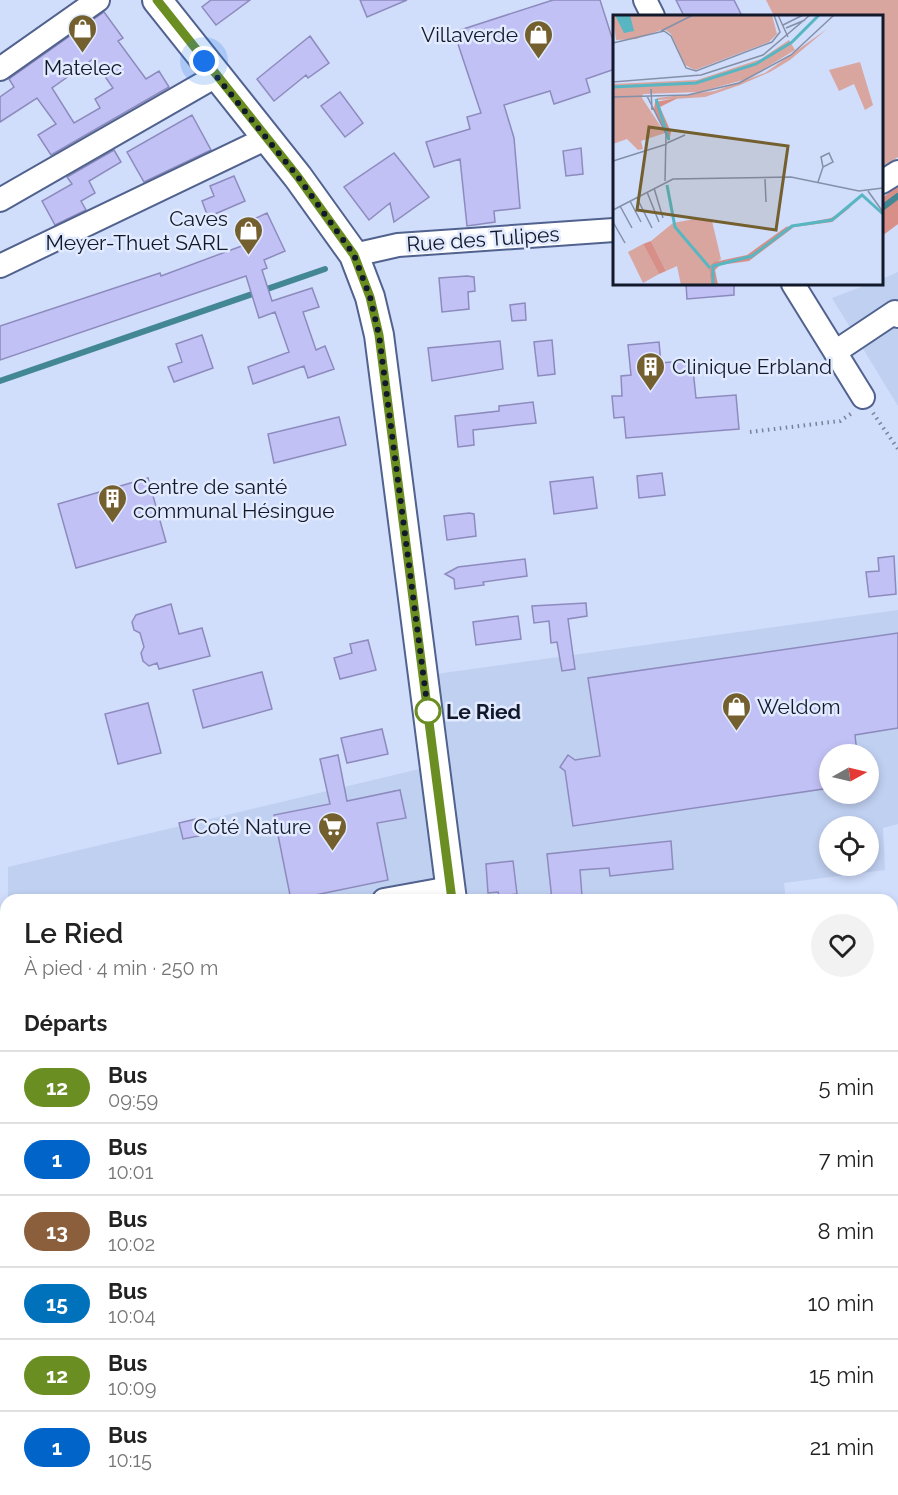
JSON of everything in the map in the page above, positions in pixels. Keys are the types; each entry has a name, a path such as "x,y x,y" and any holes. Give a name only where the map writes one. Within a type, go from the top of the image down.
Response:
{"main road":[{"path":"157,0 267,138 354,255 370,297 379,335 451,894"}],"street":[{"path":"0,69 98,0"},
{"path":"645,0 652,15"},
{"path":"0,200 216,76"},
{"path":"0,266 267,138"},
{"path":"883,181 898,172"},
{"name":"Rue des Tulipes","path":"354,255 398,245 613,230"},
{"path":"794,285 863,398"},
{"path":"835,352 895,312 898,316"}],"path":[{"path":"750,432 840,421 850,416 863,398 898,449"}],"shaded area":[{"path":"766,0 898,0 898,157 883,166 883,15 774,15"},
{"path":"898,186 898,224 883,235 883,197"},
{"path":"898,272 898,406 832,298 866,285 883,285 883,279"},
{"path":"898,610 898,824 883,828 885,870 879,871 879,816 819,816 819,876 838,876 784,883 785,894 8,894 8,867 432,766 436,674"}],"building":[{"path":"211,0 250,0 216,25 202,7"},
{"path":"360,0 407,0 367,17"},
{"name":"Villaverde","path":"553,0 600,0 613,41 613,70 586,79 590,92 554,104 550,91 504,105 514,138 520,208 494,211 495,222 467,226 460,159 434,167 426,142 470,129 467,117 481,113 454,32"},
{"path":"676,0 734,0 742,15 684,15"},
{"path":"104,12 123,38 118,41 146,79 159,71 169,87 51,155 38,135 56,124 37,98 0,122 0,97 14,87 9,79","holes":["93,59 113,88 95,99 100,108 74,123 52,88"]},
{"path":"310,36 329,63 308,78 306,75 274,101 257,79"},
{"path":"340,92 363,123 345,137 321,106"},
{"path":"192,115 211,150 144,182 127,152"},
{"path":"581,148 583,174 566,176 563,151"},
{"path":"114,150 121,162 89,181 95,193 81,201 86,210 55,225 42,201 72,184 67,177"},
{"path":"394,153 429,197 394,222 390,203 369,220 344,187"},
{"path":"234,176 245,201 208,217 202,201 214,196 210,186"},
{"path":"267,213 285,251 264,260 267,268 262,270 272,301 312,288 319,307 303,312 316,350 325,346 334,369 308,378 304,366 253,384 248,367 289,352 275,312 259,318 246,276 0,360 0,326 160,273 161,276 247,244 251,241 243,224"},
{"path":"474,277 475,291 468,292 469,309 442,312 439,278"},
{"path":"686,285 734,285 734,295 687,299"},
{"path":"525,303 526,320 512,321 510,305"},
{"path":"202,335 213,368 174,382 168,367 182,362 176,344"},
{"path":"552,340 555,374 538,376 534,342"},
{"path":"500,341 503,369 432,381 428,348"},
{"name":"Clinique Erbland","path":"659,342 661,363 692,360 696,398 736,395 739,429 626,438 624,417 614,418 612,396 622,396 621,376 631,375 628,345"},
{"path":"533,402 536,423 473,430 474,445 458,447 455,416 499,411 499,406"},
{"path":"339,417 346,445 274,463 268,434"},
{"path":"662,473 665,495 639,498 637,476"},
{"path":"593,477 597,508 554,514 550,482"},
{"name":"Centre de santé communal Hésingue","path":"148,478 166,542 76,568 58,504"},
{"path":"474,514 476,536 447,540 444,516"},
{"path":"894,556 896,594 869,597 866,572 879,571 878,558"},
{"path":"525,559 527,576 483,582 484,585 455,589 454,579 445,574 458,567"},
{"path":"586,603 587,616 568,619 575,669 562,671 557,642 551,643 549,621 534,623 532,606"},
{"path":"171,604 179,634 202,628 210,656 159,669 157,663 149,666 143,661 141,653 144,647 140,633 134,630 132,622 136,615"},
{"path":"518,616 521,639 476,645 473,622"},
{"name":"Weldom","path":"898,633 898,728 855,735 856,744 819,744 819,790 573,826 565,771 560,767 568,755 575,760 600,756 588,678"},
{"path":"368,640 376,670 340,679 334,658 352,653 350,644"},
{"path":"262,672 272,709 203,728 193,690"},
{"path":"148,703 161,753 118,764 105,714"},
{"path":"382,729 388,754 347,763 341,738"},
{"name":"Coté Nature","path":"338,755 347,801 400,790 406,818 377,823 388,880 320,894 290,894 274,815 330,804 320,759"},
{"path":"196,819 199,836 183,839 179,823"},
{"path":"671,841 673,869 610,876 609,868 580,870 582,894 551,894 547,854"},
{"path":"513,861 517,894 488,893 486,864"}],"waterway":[{"path":"883,207 898,196"},
{"path":"0,381 325,269"}],"bus line":[{"name":"12","path":"157,0 298,177 354,255 370,297 379,335 451,894"}],"place":[{"name":"Matelec","path":"83,54"},
{"name":"Villaverde","path":"539,60"},
{"name":"Caves Meyer-Thuet SARL","path":"249,256"},
{"name":"Clinique Erbland","path":"651,392"},
{"name":"Centre de santé communal Hésingue","path":"112,524"},
{"name":"Le Ried","path":"428,711"},
{"name":"Weldom","path":"736,732"},
{"name":"Coté Nature","path":"332,852"}],"route":[{"path":"204,61 298,177 354,255 370,297 379,335 428,711"}]}
